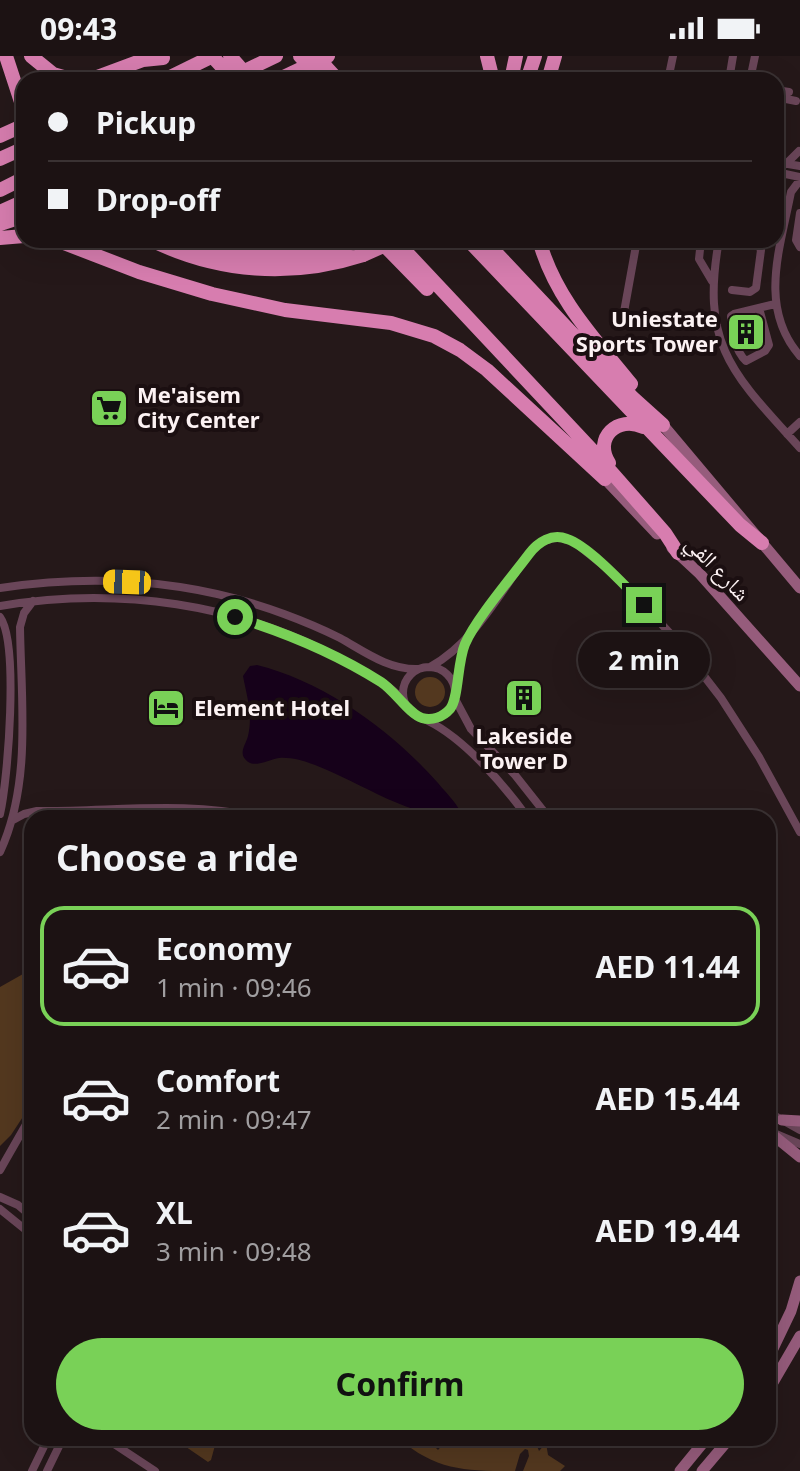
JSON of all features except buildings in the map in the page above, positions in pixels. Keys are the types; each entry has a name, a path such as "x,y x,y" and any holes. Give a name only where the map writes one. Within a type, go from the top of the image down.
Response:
{"highway":[{"path":"6,56 16,91"},
{"path":"31,56 51,72"},
{"path":"180,72 212,56 227,72"},
{"path":"230,56 244,72"},
{"path":"243,72 276,56"},
{"path":"300,56 315,72"},
{"path":"316,56 331,72"},
{"path":"294,72 328,56"},
{"path":"113,72 136,62 165,57"},
{"path":"134,72 165,57"},
{"path":"77,248 163,280 224,297 285,310 391,323 434,336 487,370 605,479"},
{"path":"171,248 200,259 260,269 306,268 356,248"},
{"path":"214,248 234,253 278,256 348,248"},
{"path":"389,248 421,275 625,487 678,553"},
{"path":"402,248 421,275 605,479"},
{"path":"481,248 663,425"},
{"path":"481,248 647,429 745,531 762,543"},
{"path":"542,248 551,275 571,311 663,425"},
{"path":"625,487 605,458 604,441 611,430 622,423 635,423 647,429"}],"street":[{"path":"784,91 789,92"},
{"path":"784,99 796,101"},
{"path":"786,164 800,150"},
{"path":"786,164 800,166"},
{"path":"784,228 791,192 800,179"},
{"path":"784,180 791,192"},
{"path":"798,241 800,213"},
{"path":"624,312 636,248"},
{"path":"700,248 699,259 712,281"},
{"path":"718,248 712,281 715,322 728,360 749,392 800,448"},
{"path":"732,290 753,291 761,248"},
{"path":"780,248 774,277 775,304 782,329 800,356"},
{"path":"758,274 774,277"},
{"path":"759,308 769,340 768,348 748,361 743,360 731,318 734,314 775,304"},
{"path":"728,360 740,354"},
{"path":"787,434 800,423"},
{"path":"663,425 800,588"},
{"name":"شارع الفي","path":"605,479 800,686"},
{"path":"0,588 103,581 151,583 198,590 284,614 330,633 393,667 418,669 430,667 466,641 536,540 556,531 571,536 644,605 707,679 747,737 800,832"},
{"path":"0,606 80,598 132,599 184,605 285,633 324,650 379,681 404,701 412,713 457,740 522,810"},
{"path":"0,852 13,820 18,794 20,627 24,613 33,601"},
{"path":"0,617 8,635 9,686 8,758 0,814"},
{"path":"424,719 440,717 452,706 466,641"},
{"path":"430,667 443,670 455,686"},
{"path":"404,701 404,686 418,669"},
{"path":"455,699 471,729 515,775 543,810"},
{"path":"18,794 35,810"},
{"path":"13,820 24,814"},
{"path":"776,1117 800,1130"},
{"path":"782,1120 800,1121"},
{"path":"0,1170 24,1128"},
{"path":"776,1134 800,1144"},
{"path":"776,1138 800,1157"},
{"path":"0,1197 24,1210"},
{"path":"0,1209 24,1228"},
{"path":"776,1342 791,1311 800,1281"},
{"path":"776,1377 800,1336"},
{"path":"32,1471 44,1446"},
{"path":"47,1471 59,1446"},
{"path":"117,1446 155,1471"},
{"path":"680,1471 700,1446"},
{"path":"702,1471 720,1458 726,1446"}],"shaded area":[{"path":"257,665 308,683 356,711 420,764 459,810 418,810 302,761 284,758 257,764 248,762 243,754 250,721 243,676 250,666"},
{"path":"430,677 441,681 445,692 441,703 430,707 419,703 415,692 419,681"},
{"path":"22,960 24,960 24,1115 0,1146 0,987 23,974"},
{"path":"185,1446 215,1446 208,1462"},
{"path":"408,1446 437,1446 438,1450 441,1446 537,1446 539,1451 546,1446 548,1455 565,1466 560,1471 523,1471 529,1456 525,1449 520,1454 515,1471 466,1469 439,1463"}],"place":[{"name":"Uniestate Sports Tower","path":"746,332"},
{"name":"Me'aisem City Center","path":"109,408"},
{"name":"Lakeside Tower D","path":"524,698"},
{"name":"Element Hotel","path":"166,708"}],"route":[{"path":"235,617 285,633 338,657 393,690 412,713 432,719 440,717 452,706 466,641 534,547 541,542 558,537 574,542 610,571 644,605"}]}
